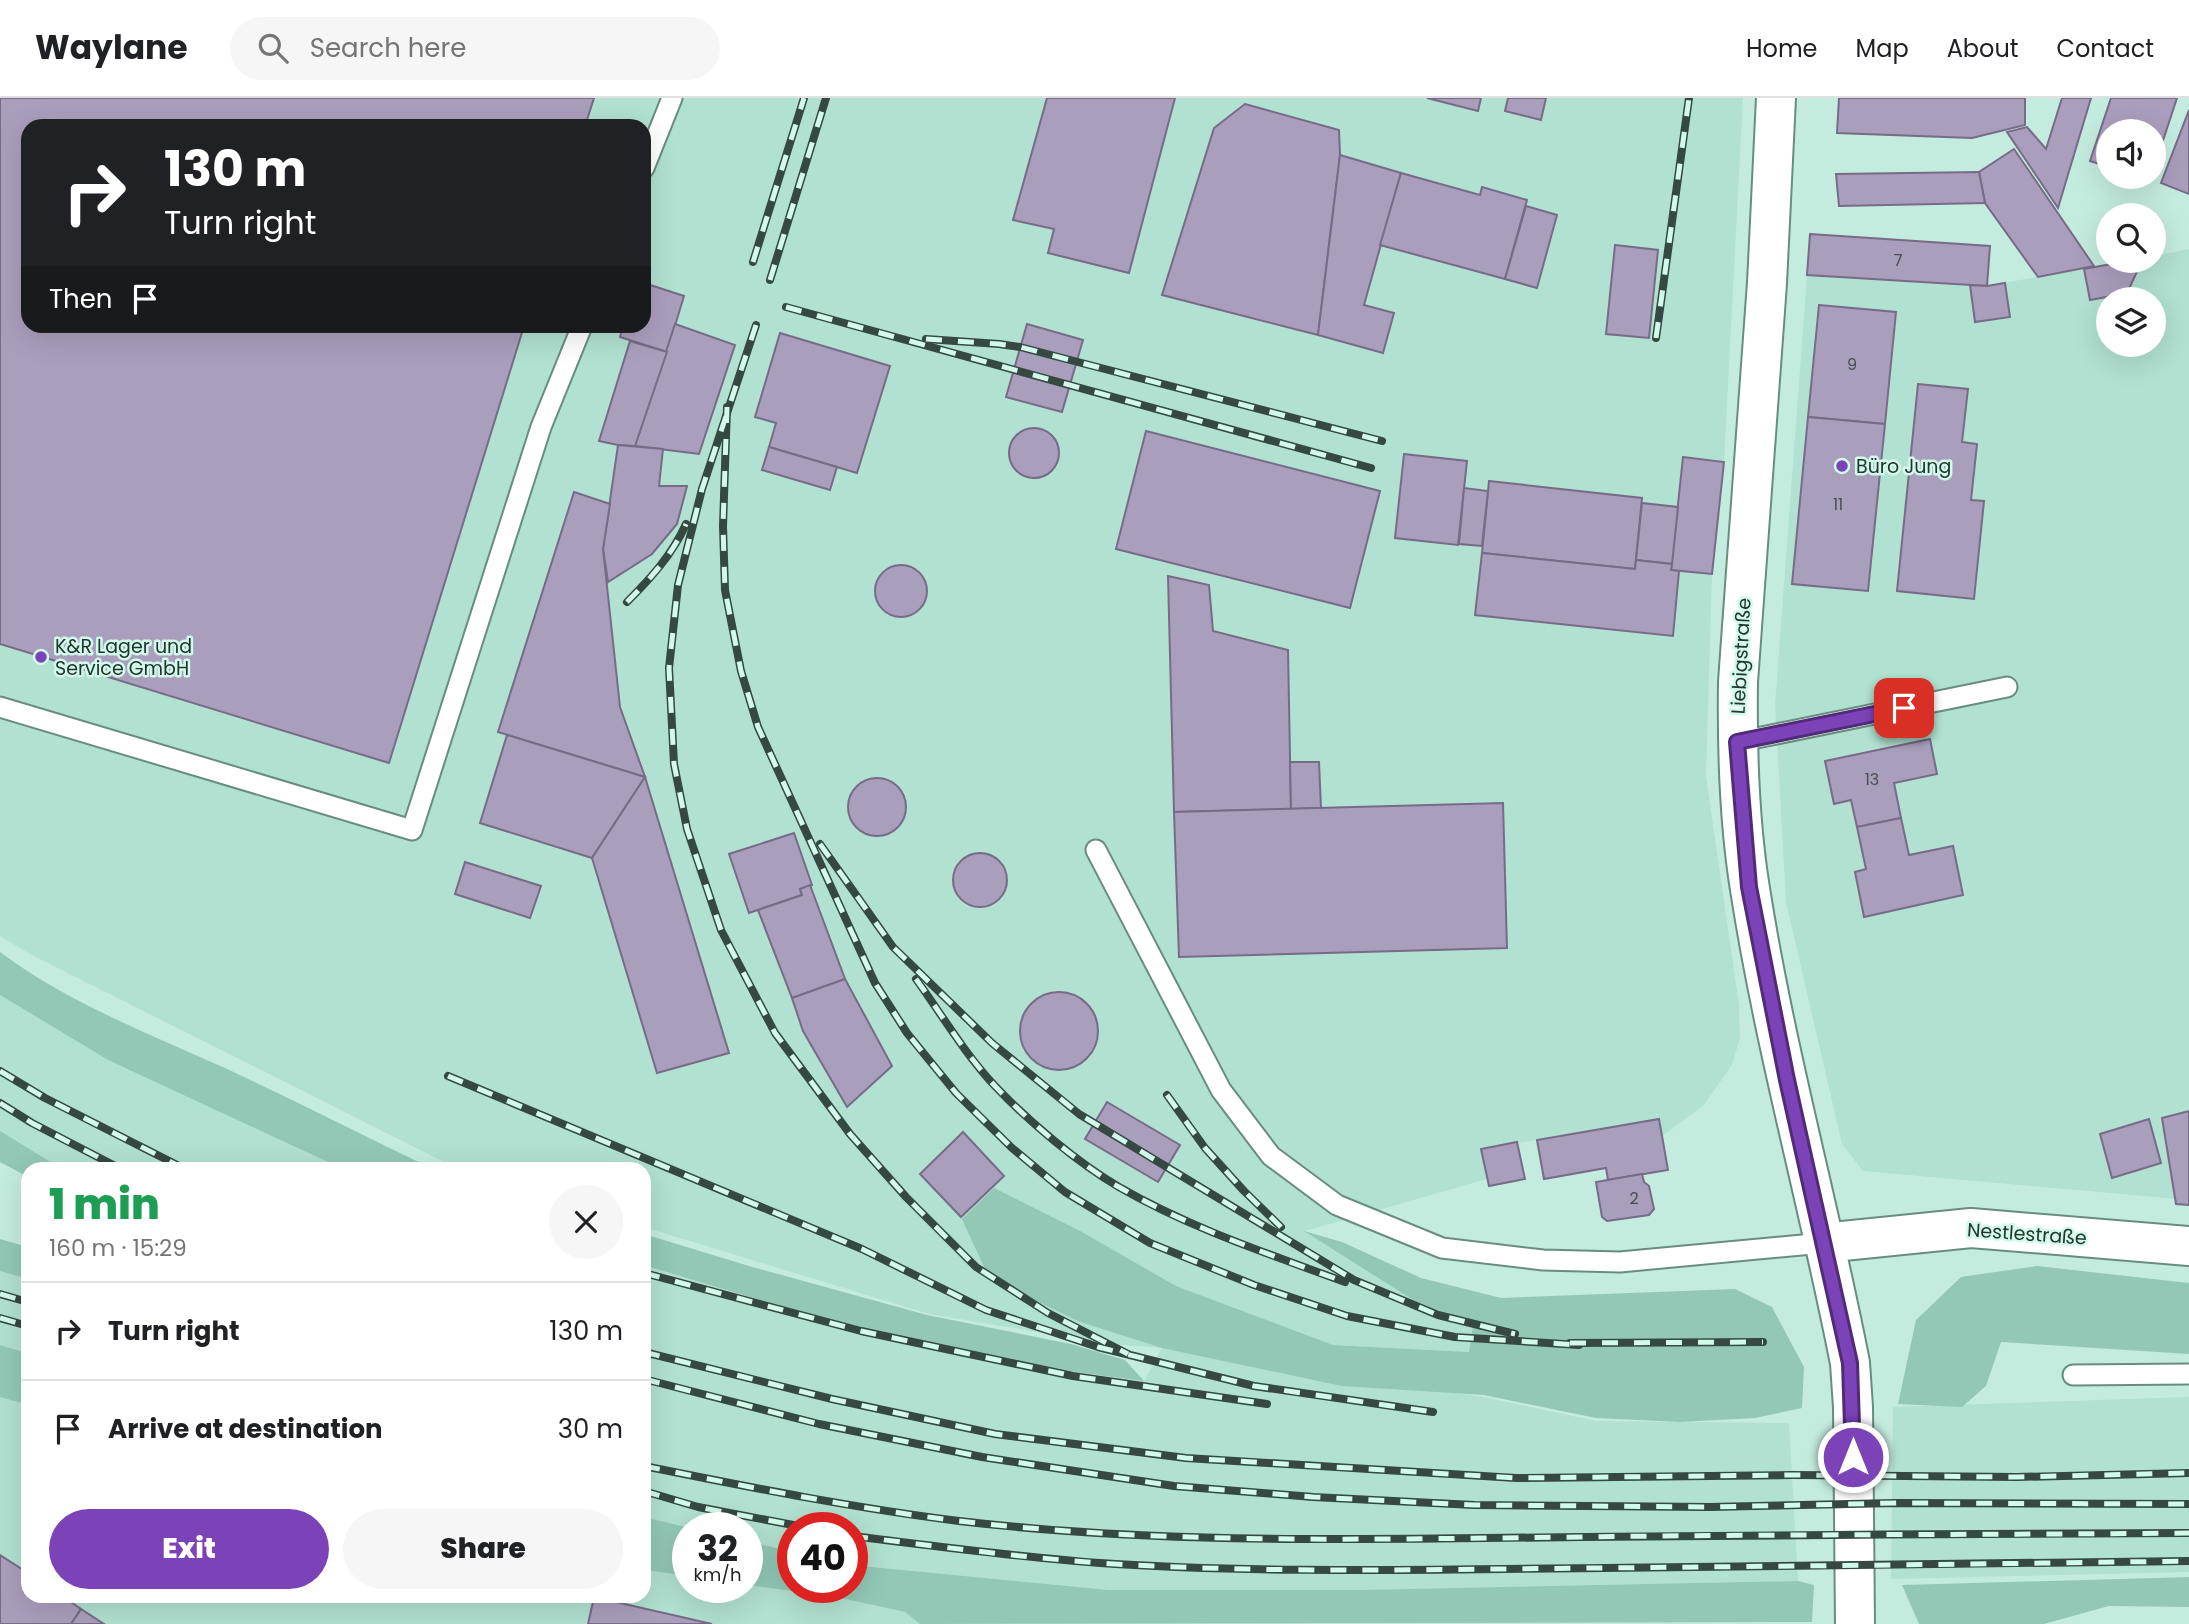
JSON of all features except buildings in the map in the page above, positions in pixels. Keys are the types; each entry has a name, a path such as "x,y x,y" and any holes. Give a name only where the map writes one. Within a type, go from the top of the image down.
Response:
{"street":[{"name":"Liebigstraße","path":"1776,98 1766,297 1738,682 1737,742 1749,887 1784,1067 1850,1363 1853,1407 1855,1624"},
{"name":"Nestlestraße","path":"1824,1243 1970,1228 2189,1246"}],"lane":[{"path":"651,150 672,98"},
{"path":"0,707 412,830 541,427 579,333"},
{"path":"1737,742 2007,687"},
{"path":"1097,850 1221,1090 1271,1156 1337,1205 1442,1248 1542,1260 1620,1262 1824,1243"},
{"path":"2073,1375 2189,1374"}],"shaded area":[{"path":"0,98 1743,98 1724,462 1712,574 1706,776 1739,1005 1740,1038 1732,1065 1703,1106 1662,1136 1659,1119 1482,1149 1487,1179 1305,1231 1413,1300 1473,1325 1470,1352 1333,1345 1176,1286 1082,1232 1080,1322 1162,1348 1110,1344 929,1314 651,1229 651,1162 444,1162 30,954 0,936"},
{"path":"2189,249 2189,1200 1863,1171 1842,1144 1786,902 1775,705 1807,275 1987,286 2096,267 2096,273 2166,273 2166,254"},
{"path":"0,952 81,1002 253,1081 419,1162 328,1162 108,1060 0,995"},
{"path":"0,995 108,1060 328,1162 48,1162 0,1132"},
{"path":"0,1131 51,1162 21,1162 21,1173 0,1162"},
{"path":"994,1188 1082,1232 1176,1286 1333,1345 1469,1352 1473,1325 1413,1300 1304,1231 1342,1242 1421,1278 1501,1298 1735,1289 1772,1307 1804,1367 1802,1408 1755,1418 1680,1422 1596,1418 1484,1395 1342,1386 1162,1348 1080,1322 989,1278 962,1219"},
{"path":"651,1236 927,1315 1071,1344 1125,1360 1144,1381 1081,1373 955,1349 829,1319 651,1267"},
{"path":"0,1239 21,1245 21,1277 0,1271"},
{"path":"2037,1266 2189,1283 2189,1354 2001,1342 1986,1386 1962,1407 1898,1404 1916,1320 1961,1277"},
{"path":"651,1267 725,1290 895,1335 1071,1373 1144,1381 1162,1348 1484,1397 1596,1421 1789,1423 1798,1581 1358,1590 1109,1590 868,1567 868,1512 777,1512 777,1548 763,1545 763,1512 672,1512 672,1524 651,1519"},
{"path":"0,1271 21,1277 21,1351 0,1345"},
{"path":"0,1345 21,1351 21,1403 0,1397"},
{"path":"0,1397 21,1403 21,1603 651,1603 651,1571 672,1574 672,1603 763,1603 763,1587 777,1589 777,1603 864,1603 905,1612 920,1624 0,1624"},
{"path":"2189,1397 2189,1572 1891,1579 1893,1407"},
{"path":"651,1519 672,1524 672,1574 651,1571"},
{"path":"763,1545 777,1548 777,1589 763,1587"},
{"path":"868,1567 1109,1590 1358,1590 1798,1581 1814,1585 1812,1622 920,1624 905,1612 864,1603 868,1603"},
{"path":"2189,1577 2189,1607 2109,1606 2044,1624 1919,1624 1902,1585"}],"railway":[{"path":"753,262 804,98"},
{"path":"770,280 826,98"},
{"path":"1656,338 1689,98"},
{"path":"786,307 1371,468"},
{"path":"756,325 702,489 678,585 669,668 674,764 687,829 721,930 775,1033 850,1134 906,1197 976,1267 1048,1313 1128,1354"},
{"path":"926,339 1020,347 1382,441"},
{"path":"727,407 723,526 725,590 741,671 758,727 875,983 907,1033 956,1093 1012,1148 1065,1192 1150,1243 1254,1285 1347,1316 1455,1337 1579,1345"},
{"path":"627,602 660,566 686,524"},
{"path":"820,844 893,947 992,1043 1079,1114 1354,1280 1438,1315 1515,1334"},
{"path":"916,979 984,1074 1070,1154 1146,1202 1230,1239 1345,1282"},
{"path":"0,1071 45,1098 171,1162"},
{"path":"448,1076 862,1249 986,1310 1098,1347 1254,1386 1433,1412"},
{"path":"1167,1095 1205,1148 1281,1227"},
{"path":"0,1103 32,1123 107,1162"},
{"path":"651,1275 861,1331 1073,1376 1267,1404"},
{"path":"0,1294 21,1300"},
{"path":"0,1318 21,1324"},
{"path":"1570,1343 1763,1342"},
{"path":"651,1354 832,1399 995,1434 1186,1458 1516,1478 1792,1475 2017,1477 2189,1473"},
{"path":"651,1381 819,1424 982,1457 1174,1486 1313,1497 1474,1505 1710,1507 1897,1503 2189,1504"},
{"path":"651,1467 919,1516 1036,1529 1114,1534 1348,1539 2189,1533"},
{"path":"651,1493 698,1507 777,1522"},
{"path":"868,1538 1069,1561 1226,1569 1415,1570 2189,1561"}],"place":[{"name":"Büro Jung","path":"1842,466"},
{"name":"K&R Lager und Service GmbH","path":"41,657"}],"route":[{"path":"1853,1457 1850,1363 1787,1080 1749,887 1737,742 1904,708"}]}
